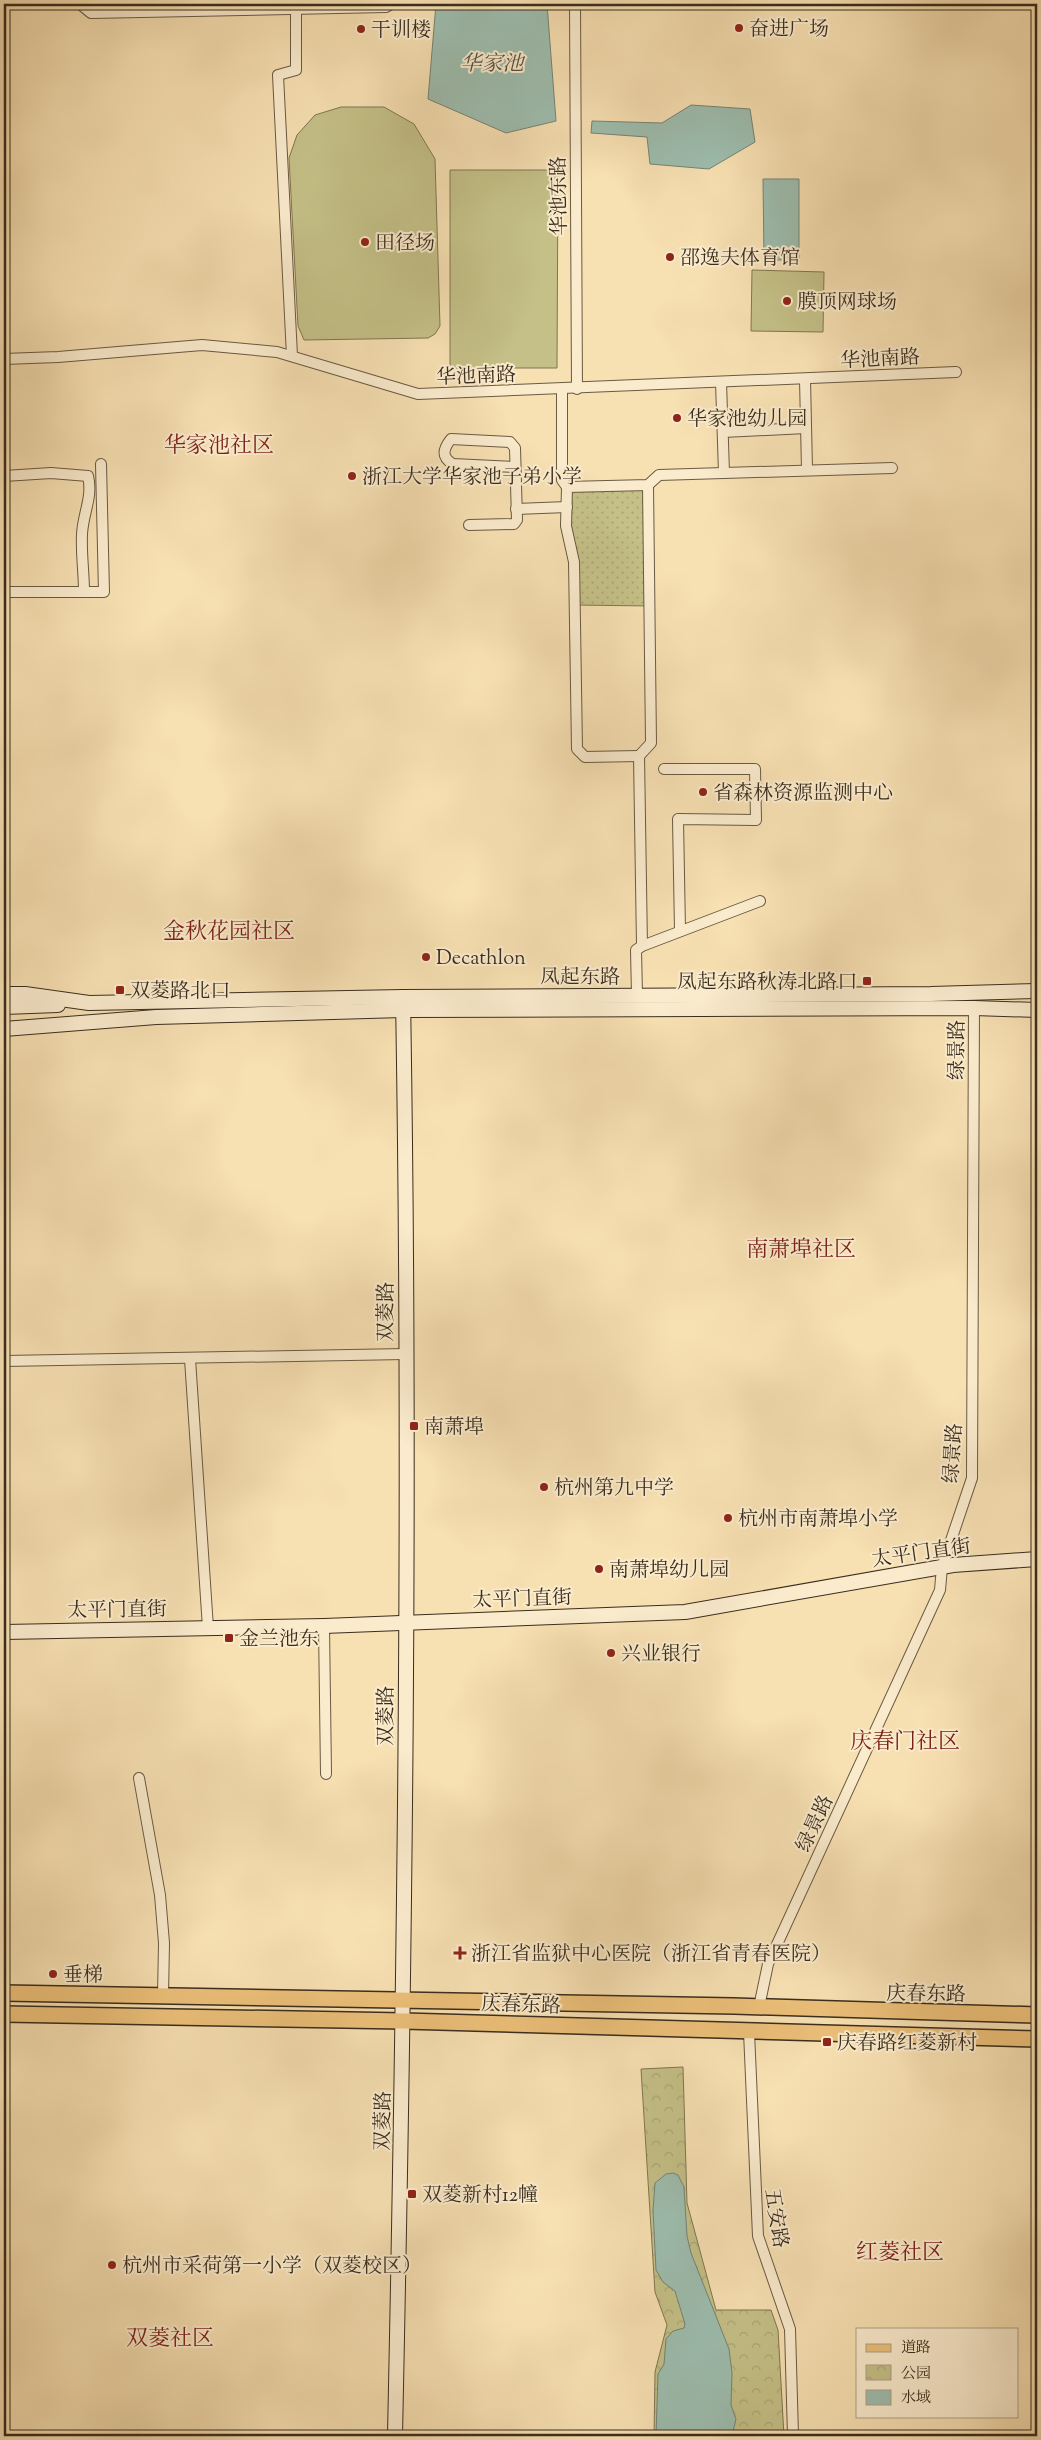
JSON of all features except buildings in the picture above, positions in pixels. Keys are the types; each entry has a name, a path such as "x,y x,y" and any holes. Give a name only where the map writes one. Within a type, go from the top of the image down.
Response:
{"main road":[{"name":"庆春东路","path":"4,1993 759,2007 1037,2015"},
{"name":"庆春东路","path":"4,2014 404,2021 1037,2039"}],"street":[{"path":"80,4 91,13 386,7 391,4"},
{"name":"华池东路","path":"574,4 578,389"},
{"path":"292,356 278,75 296,70 296,9"},
{"name":"华池南路","path":"4,359 58,357 202,345 277,352 418,394 578,389 956,372"},
{"path":"804,379 807,470"},
{"path":"721,382 724,473"},
{"path":"562,389 562,480 567,487 566,526 574,562 577,749 585,757 639,756 651,744 648,485"},
{"path":"723,432 806,428"},
{"path":"468,525 514,524 517,520 516,509 515,467 514,448 510,442 450,438 445,446 444,454 447,460 453,464 515,467"},
{"path":"4,592 104,592 101,464"},
{"path":"567,487 648,485 659,475 892,468"},
{"path":"4,476 51,473 88,476 91,486 89,506 82,533 84,592"},
{"path":"516,509 567,507"},
{"path":"639,756 642,946"},
{"path":"664,769 755,769 756,820 678,818 680,931"},
{"path":"637,996 636,950 642,946 760,901"},
{"name":"凤起东路","path":"4,1029 156,1017 403,1003 637,996 922,994 1037,991"},
{"name":"凤起东路","path":"4,994 25,994 89,1003 403,1003 1037,1010"},
{"path":"4,1021 25,1014 89,1003"},
{"name":"双菱路","path":"395,2436 404,2021 406,1622 403,1003"},
{"path":"4,1007 25,1014 156,1017"},
{"name":"绿景路","path":"759,2007 768,1964 940,1590 942,1567 972,1478 974,1008"},
{"path":"4,1361 405,1354"},
{"path":"190,1359 208,1628"},
{"name":"太平门直街","path":"4,1632 324,1626 685,1612 942,1567 1037,1560"},
{"path":"324,1626 326,1774"},
{"path":"139,1778 160,1895 164,1943 163,1995"},
{"name":"五安路","path":"749,2032 758,2236 790,2329 793,2436"}],"green space":[{"name":"田径场","path":"341,107 384,107 414,124 435,159 440,326 435,334 428,338 304,340 298,326 289,158 297,135 315,115"},
{"path":"450,170 558,170 557,368 450,368"},
{"name":"膜顶网球场","path":"752,270 824,272 823,332 751,331"},
{"path":"648,485 651,606 574,605 567,487"},
{"path":"683,2067 687,2203 716,2310 771,2310 778,2330 784,2436 654,2436 655,2372 667,2325 655,2292 641,2069"}],"water":[{"name":"华家池","path":"436,4 547,4 556,121 506,133 428,99"},
{"path":"691,105 750,109 755,142 709,169 650,164 647,137 591,133 592,121 662,123"},
{"path":"763,179 799,179 799,260 764,260"},
{"path":"673,2173 678,2175 684,2187 687,2236 691,2253 729,2349 732,2373 731,2405 736,2419 732,2436 656,2436 658,2374 664,2364 666,2339 673,2331 684,2328 685,2324 675,2291 663,2282 656,2270 653,2210 655,2183 666,2174"}],"place":[{"name":"奋进广场","path":"739,28"},
{"name":"干训楼","path":"361,29"},
{"name":"田径场","path":"365,242"},
{"name":"邵逸夫体育馆","path":"670,257"},
{"name":"膜顶网球场","path":"787,301"},
{"name":"华家池幼儿园","path":"677,418"},
{"name":"浙江大学华家池子弟小学","path":"352,476"},
{"name":"省森林资源监测中心","path":"703,792"},
{"name":"Decathlon","path":"426,957"},
{"name":"凤起东路秋涛北路口","path":"867,981"},
{"name":"双菱路北口","path":"120,990"},
{"name":"南萧埠","path":"414,1426"},
{"name":"杭州第九中学","path":"544,1487"},
{"name":"杭州市南萧埠小学","path":"728,1518"},
{"name":"南萧埠幼儿园","path":"599,1569"},
{"name":"金兰池东","path":"229,1638"},
{"name":"兴业银行","path":"611,1653"},
{"name":"浙江省监狱中心医院（浙江省青春医院）","path":"460,1953"},
{"name":"垂梯","path":"53,1974"},
{"name":"庆春路红菱新村","path":"827,2042"},
{"name":"双菱新村12幢","path":"412,2194"},
{"name":"杭州市采荷第一小学（双菱校区）","path":"112,2265"}],"district":[{"name":"华家池社区","path":"219,444"},
{"name":"金秋花园社区","path":"229,930"},
{"name":"南萧埠社区","path":"801,1248"},
{"name":"庆春门社区","path":"905,1740"},
{"name":"红菱社区","path":"900,2251"},
{"name":"双菱社区","path":"170,2337"}]}
